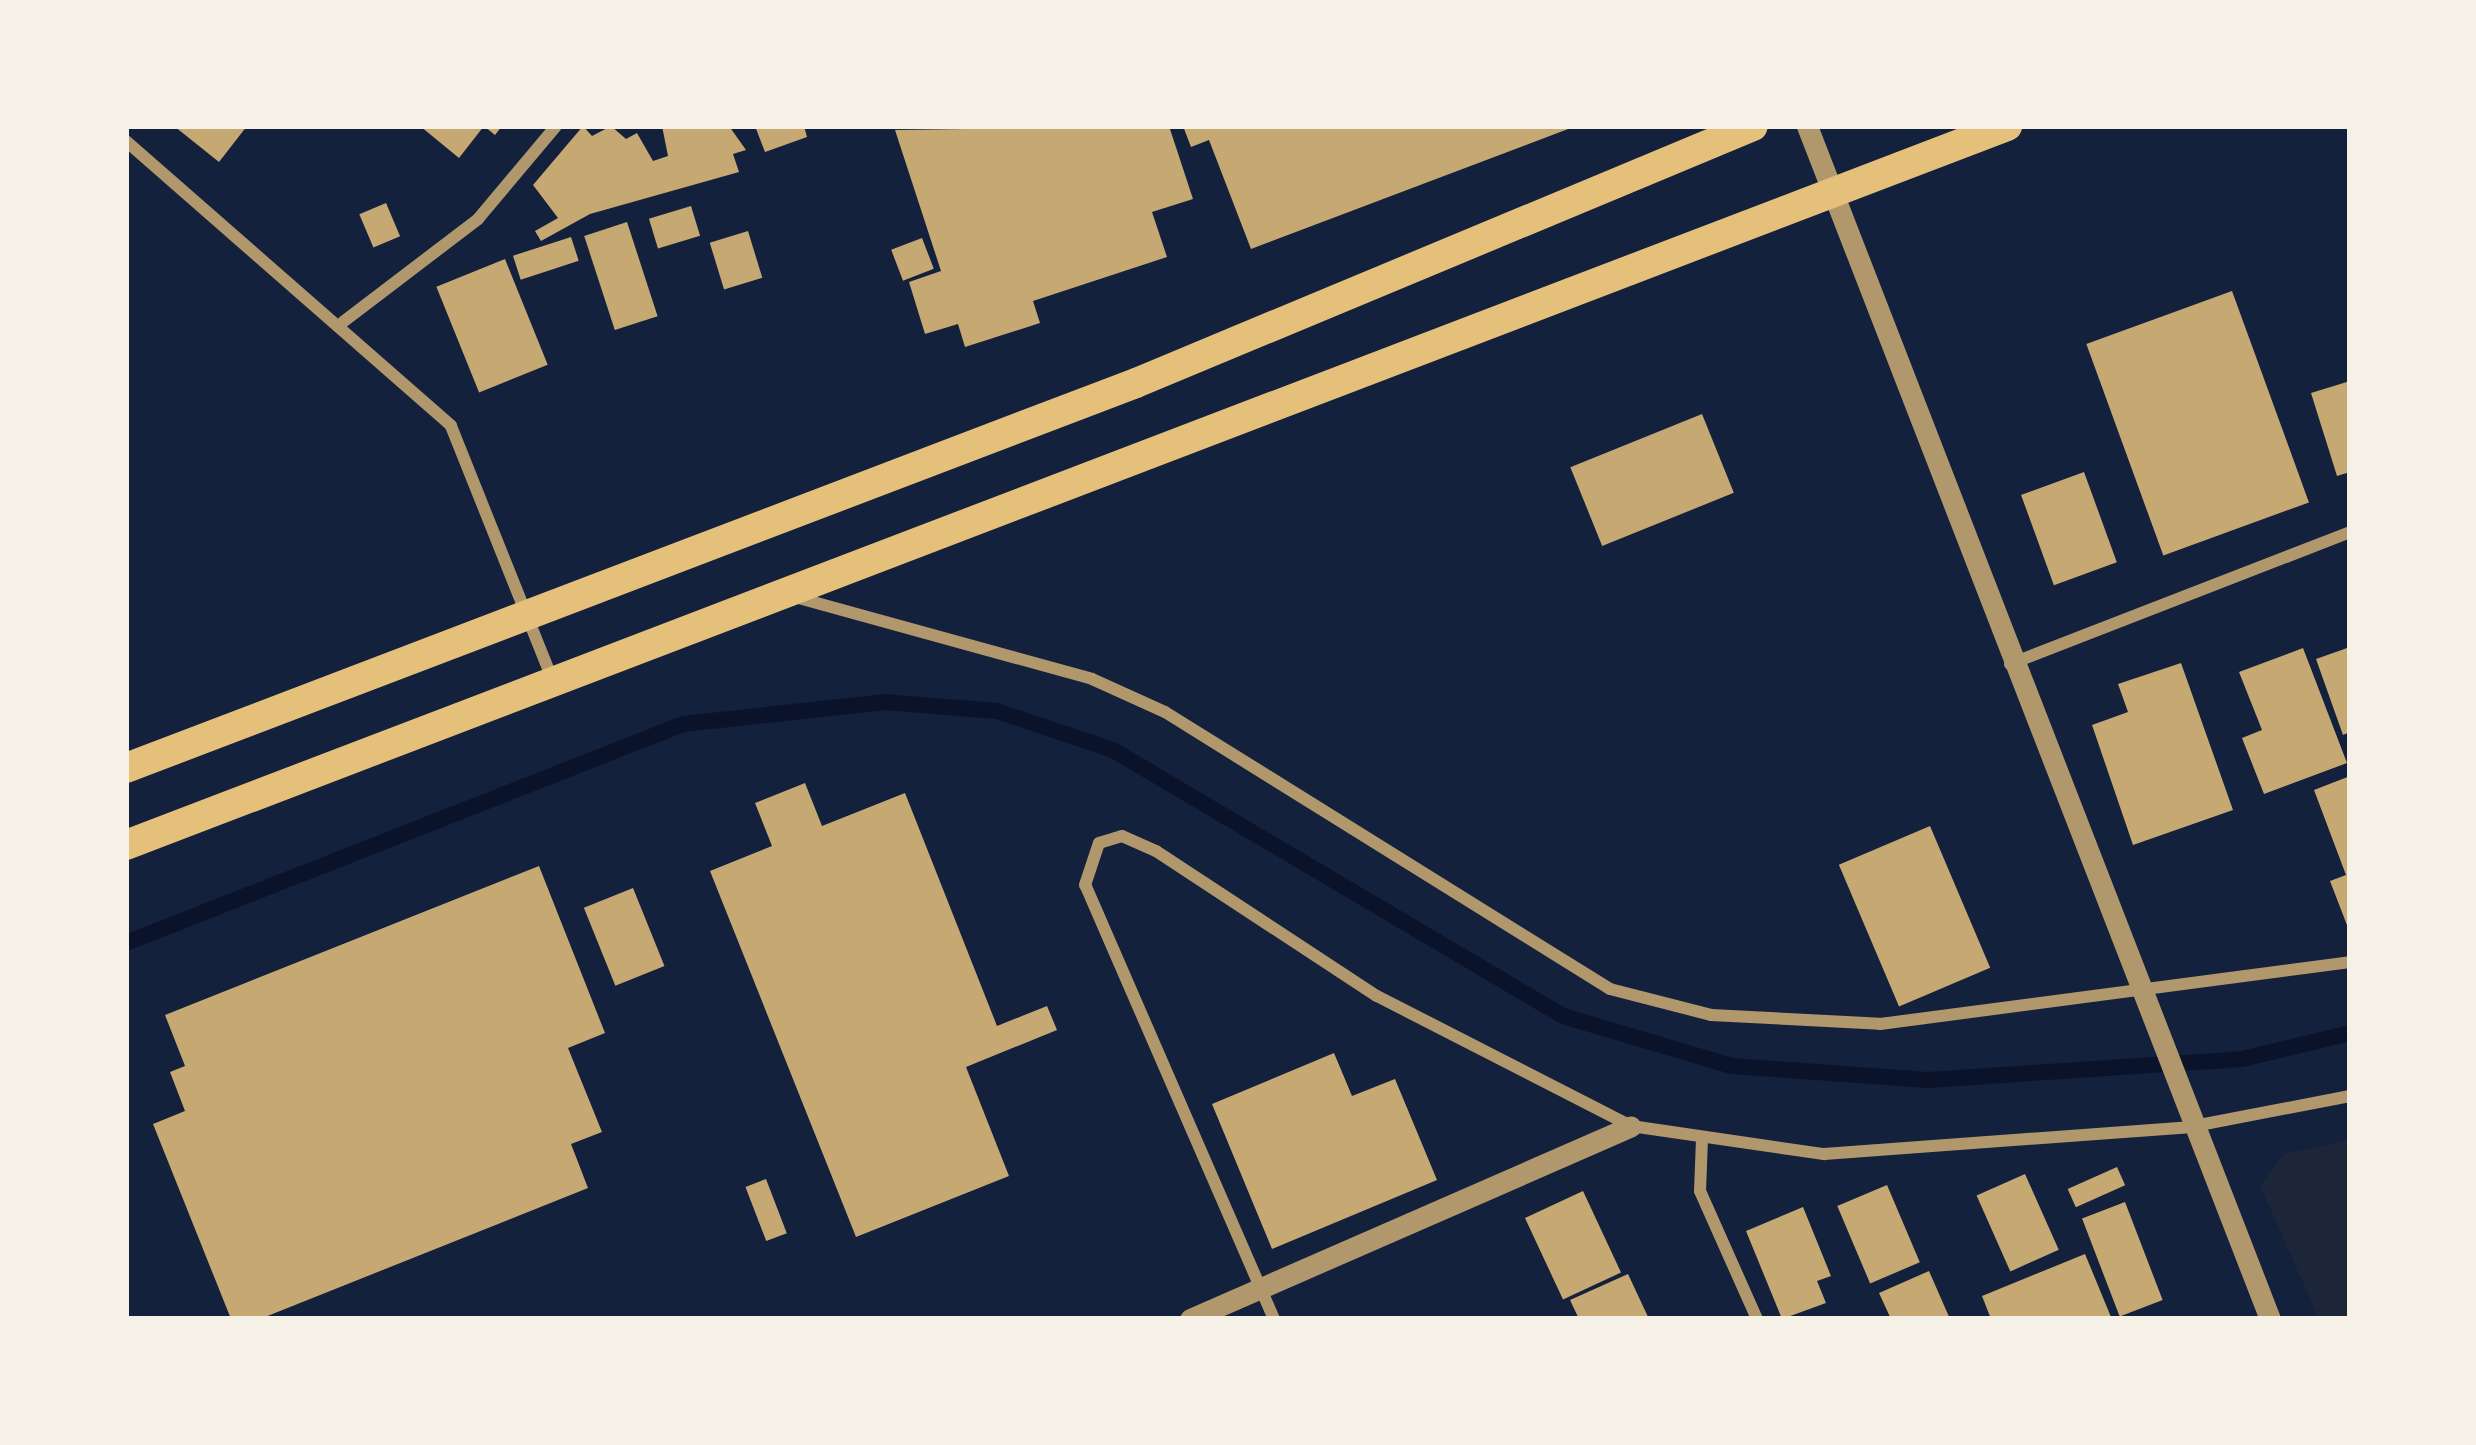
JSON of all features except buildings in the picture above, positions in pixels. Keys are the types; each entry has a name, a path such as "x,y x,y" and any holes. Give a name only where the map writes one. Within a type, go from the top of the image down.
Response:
{"main road":[{"path":"126,768 1136,383 1753,126"},
{"path":"126,845 778,591 1835,196 2007,126"}],"street":[{"path":"343,322 478,220 556,126"},
{"path":"1808,126 2147,1020 2270,1319"},
{"path":"126,141 343,322 451,426 553,680"},
{"path":"2010,664 2350,532"},
{"path":"778,591 1092,679 1165,712 1610,989 1798,1028 2137,992 2350,962"},
{"path":"1274,1319 1085,885 1099,843 1122,836 1156,851 1377,996 1630,1126 1824,1154 2189,1127 2350,1096"},
{"path":"1190,1319 1630,1126"},
{"path":"1702,1139 1700,1191 1757,1319"}],"shaded area":[{"path":"2350,1140 2350,1319 2319,1319 2260,1186 2284,1154"}],"waterway":[{"path":"126,943 683,724 884,702 997,711 1113,750 1563,1016 1732,1066 1928,1080 2242,1059 2350,1033"}]}
